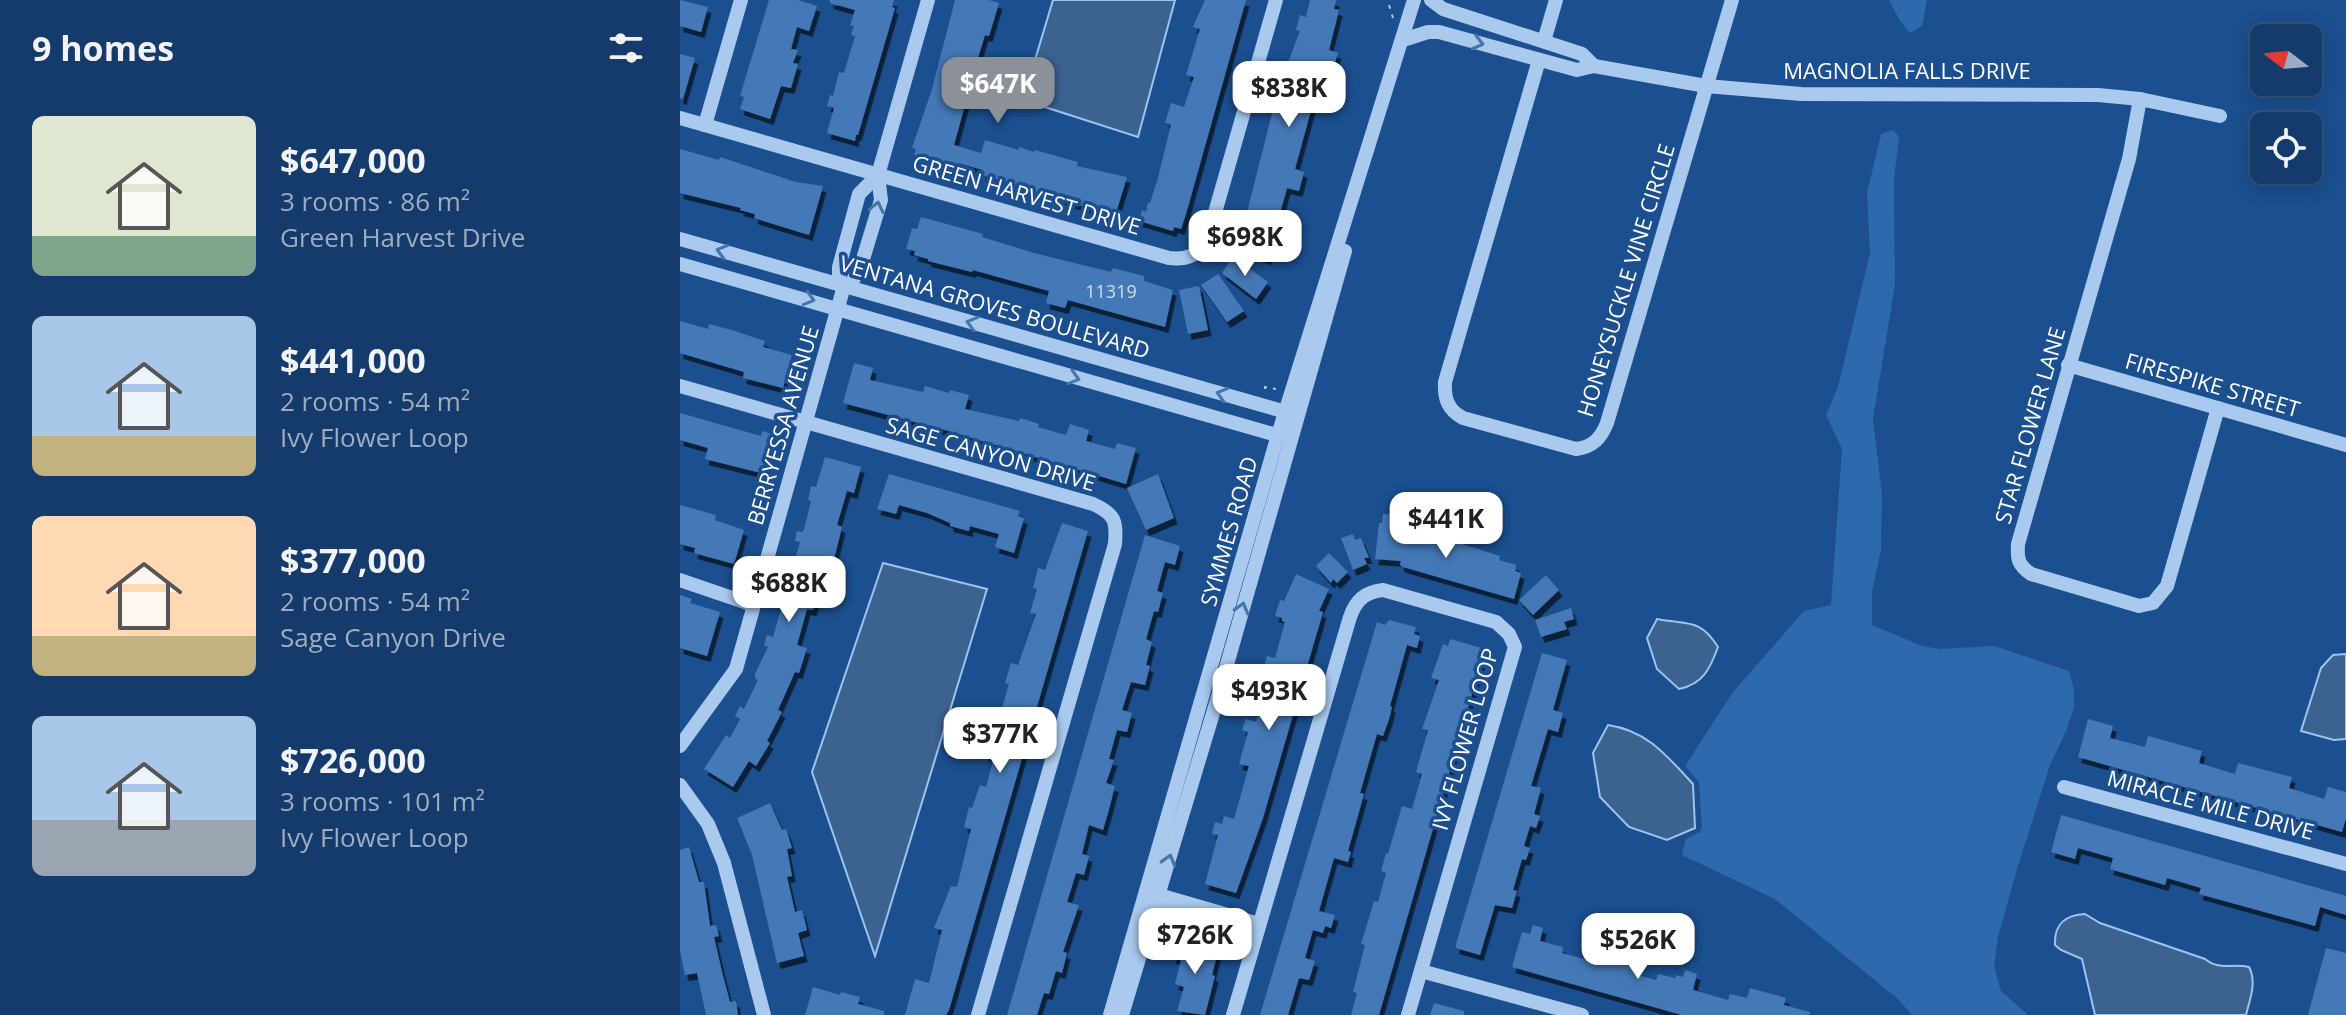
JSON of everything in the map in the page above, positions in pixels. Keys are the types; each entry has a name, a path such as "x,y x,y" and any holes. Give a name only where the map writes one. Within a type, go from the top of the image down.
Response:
{"street":[{"path":"705,125 741,0"},
{"name":"BERRYESSA AVENUE","path":"844,286 851,283 860,269 881,200 878,175 928,0"},
{"name":"GREEN HARVEST DRIVE","path":"680,118 1169,258 1182,259 1193,256 1208,237 1276,0"},
{"name":"SYMMES ROAD","path":"1122,1015 1150,899 1414,0"},
{"name":"MAGNOLIA FALLS DRIVE","path":"1431,0 1443,9 1582,54 1594,66"},
{"path":"1544,41 1556,0"},
{"name":"HONEYSUCKLE VINE CIRCLE","path":"1539,60 1445,382 1444,396 1449,407 1463,418 1567,448 1586,448 1602,435 1732,0"},
{"name":"MAGNOLIA FALLS DRIVE","path":"1403,40 1439,32 1577,70 1594,66 1706,86 1801,94 2045,93 2140,99 2220,116"},
{"name":"STAR FLOWER LANE","path":"2140,99 2129,159 2018,544 2017,557 2021,567 2031,574 2139,606 2153,603 2167,586 2218,408"},
{"name":"BERRYESSA AVENUE","path":"844,286 839,279 839,267 859,194 878,175"},
{"name":"VENTANA GROVES BOULEVARD","path":"680,239 1291,414"},
{"name":"VENTANA GROVES BOULEVARD","path":"680,264 1285,437"},
{"name":"BERRYESSA AVENUE","path":"680,746 736,669 844,286"},
{"name":"FIRESPIKE STREET","path":"2068,365 2346,445"},
{"name":"SAGE CANYON DRIVE","path":"680,386 1093,504 1108,511 1114,520 1115,544 978,1015"},
{"path":"680,580 753,605"},
{"name":"IVY FLOWER LOOP","path":"1233,1015 1353,608 1366,594 1383,590 1496,622 1509,634 1515,647 1408,1015"},
{"path":"680,785 708,824 724,863 764,1015"},
{"name":"MIRACLE MILE DRIVE","path":"2064,787 2346,864"},
{"path":"1150,899 1258,930"},
{"name":"SYMMES ROAD","path":"1110,1015 1150,899"},
{"path":"1421,971 1582,1015"}],"shaded area":[{"path":"1053,0 1175,0 1138,137 1023,100"},
{"path":"1889,0 1927,0 1922,26 1910,33"},
{"path":"1893,130 1899,137 1894,178 1895,284 1873,419 1882,496 1881,549 1872,592 1872,625 1922,646 1939,649 1994,646 2069,671 2074,707 2050,765 2017,869 1998,937 1994,967 2001,991 2028,1015 1912,1015 1898,999 1775,899 1682,855 1686,839 1702,828 1699,782 1685,766 1733,692 1804,611 1831,605 1842,449 1826,415 1838,387 1870,253 1867,193 1881,134"},
{"path":"883,563 987,589 875,956 812,772"},
{"path":"1657,619 1699,627 1718,647 1708,669 1687,687 1679,689 1657,669 1647,638"},
{"path":"2346,654 2346,739 2334,740 2301,731 2321,668 2333,655"},
{"path":"1608,725 1646,739 1693,784 1695,828 1667,840 1629,827 1600,797 1593,753"},
{"path":"2085,914 2100,923 2216,965 2249,967 2253,985 2246,1015 2095,1015 2082,959 2055,945 2062,922"}],"building":[{"path":"680,0 708,7 701,32 680,26"},
{"path":"769,0 798,0 817,6 809,31 797,27 791,49 798,50 793,63 798,64 791,88 781,86 770,119 740,109 744,97 740,96"},
{"path":"830,0 894,0 892,7 895,8 855,141 827,133 834,108 827,106 830,95 833,96 839,72 844,73 855,36 851,35 854,26 850,25 855,10 830,3"},
{"path":"955,0 999,3 973,74 981,76 975,96 968,94 954,145 981,153 985,140 1019,150 1019,147 1035,150 1078,162 1077,166 1127,177 1115,216 982,175 983,170 958,163 956,167 914,155 916,149 912,148 932,89"},
{"path":"1205,0 1246,0 1186,214 1181,229 1174,227 1173,231 1139,221 1142,210 1146,212 1150,203 1158,178 1171,124 1165,123 1171,103 1184,107 1194,77 1186,75 1200,29 1193,27"},
{"path":"1310,0 1336,0 1334,9 1339,10 1329,50 1338,53 1332,72 1325,70 1316,92 1295,169 1304,172 1299,191 1287,188 1279,217 1288,219 1283,238 1275,236 1268,259 1233,249 1248,208 1279,86 1300,31 1296,30 1300,15 1306,17"},
{"path":"680,54 695,58 683,99 680,98"},
{"path":"680,149 719,160 720,157 796,182 823,186 809,235 754,218 755,214 741,208 680,193"},
{"path":"921,217 983,234 982,237 1034,253 1111,272 1113,268 1144,276 1144,281 1173,290 1165,327 1068,300 1065,308 1046,303 1049,291 914,255 915,251 906,249 912,228 917,229"},
{"path":"1233,257 1268,282 1256,299 1222,273"},
{"path":"1218,274 1244,311 1227,322 1201,285"},
{"path":"1199,286 1208,330 1188,334 1179,290"},
{"path":"680,321 708,329 709,324 735,331 765,341 763,347 792,355 783,388 743,378 744,372 680,353"},
{"path":"854,363 873,368 870,380 923,392 925,386 969,395 965,409 1019,421 1020,418 1066,435 1070,424 1089,430 1086,441 1115,449 1117,443 1136,448 1126,484 843,403"},
{"path":"680,413 761,436 762,431 772,434 761,473 705,459 708,448 680,440"},
{"path":"825,457 861,467 854,493 847,491 837,525 842,527 828,583 822,581 813,610 807,609 797,645 807,648 799,673 795,672 778,710 782,712 767,741 770,743 756,766 749,761 733,787 704,769 726,735 730,738 740,719 735,716 740,706 744,709 758,680 755,674 768,647 764,645 767,635 773,637 800,542 795,541 797,531 804,529 811,501 808,500 811,486 816,487"},
{"path":"889,474 1020,511 1018,516 1024,518 1014,553 995,547 999,534 970,526 969,531 950,526 950,523 927,513 899,505 896,514 877,509"},
{"path":"1158,474 1174,518 1146,530 1127,488"},
{"path":"680,505 716,515 715,520 744,530 734,564 694,553 695,548 680,544"},
{"path":"1383,514 1400,515 1398,531 1438,543 1439,537 1453,541 1500,556 1499,560 1516,565 1515,571 1521,573 1514,599 1403,567 1401,561 1375,559"},
{"path":"1062,523 1088,531 949,1010 946,1015 905,1015 915,979 929,983 942,930 934,928 951,886 957,887 971,829 964,827 969,807 972,808 980,785 986,787 994,758 985,755 990,736 1000,739 1008,710 1002,708 1009,684 1005,683 1011,663 1018,665 1036,614 1030,613 1037,589 1033,588 1038,568 1045,570"},
{"path":"1353,534 1355,540 1361,538 1369,558 1364,558 1367,564 1353,570 1341,538"},
{"path":"1145,535 1180,546 1175,565 1165,562 1157,591 1163,593 1146,639 1152,642 1145,685 1131,682 1122,710 1132,713 1127,732 1117,730 1109,759 1114,760 1106,783 1115,786 1108,813 1103,830 1089,825 1082,854 1089,856 1084,875 1076,873 1067,902 1079,905 1063,952 1067,953 1062,973 1056,971 1049,994 1044,993 1037,1015 1007,1015"},
{"path":"1329,553 1348,572 1337,583 1333,579 1331,583 1316,566"},
{"path":"1296,574 1329,589 1319,611 1323,612 1263,818 1236,893 1205,884 1218,835 1212,834 1215,822 1222,824 1224,816 1234,819 1249,766 1239,764 1248,732 1242,730 1246,719 1256,722 1270,669 1264,667 1267,656 1275,658 1285,622 1275,616 1280,600 1284,601"},
{"path":"1546,575 1559,590 1533,615 1519,600"},
{"path":"680,595 692,599 690,603 720,612 707,656 680,648"},
{"path":"1571,608 1574,619 1564,622 1567,629 1541,637 1535,620"},
{"path":"1389,620 1416,627 1414,634 1420,636 1417,648 1407,645 1389,719 1383,736 1377,734 1360,793 1364,794 1348,851 1351,852 1348,862 1334,858 1319,911 1335,915 1331,928 1325,926 1323,933 1313,930 1305,958 1315,961 1309,980 1299,978 1288,1015 1260,1015 1377,622 1385,625"},
{"path":"1450,639 1485,649 1379,1015 1351,1015 1357,993 1353,992 1365,945 1361,944 1386,873 1381,871 1386,853 1402,806 1412,809 1422,774 1416,772 1428,730 1422,729 1439,680 1431,678 1443,644 1448,646"},
{"path":"1542,653 1567,660 1553,710 1563,713 1558,732 1548,729 1531,786 1541,788 1534,814 1540,816 1536,828 1530,826 1524,846 1530,848 1526,860 1522,859 1513,890 1517,891 1512,908 1495,905 1480,955 1456,948 1456,944"},
{"path":"2088,719 2113,726 2110,738 2145,747 2148,736 2202,751 2199,763 2235,774 2238,763 2292,777 2289,788 2324,799 2328,787 2346,792 2346,818 2342,832 2078,757"},
{"path":"770,803 782,830 786,829 792,848 787,849 792,876 787,877 795,912 802,910 807,930 798,933 804,956 777,963 752,855 737,818"},
{"path":"2061,815 2346,896 2346,915 2320,907 2315,926 2199,894 2201,888 2167,878 2165,885 2110,869 2113,858 2078,848 2075,859 2051,852"},
{"path":"689,847 699,882 704,882 710,926 716,925 719,936 714,937 722,972 730,1002 736,1001 738,1015 706,1015 697,973 685,975 680,951 680,850"},
{"path":"1533,925 1543,928 1540,941 1563,947 1562,953 1591,961 1596,945 1620,949 1635,953 1633,963 1637,964 1634,974 1656,980 1658,974 1683,977 1685,970 1697,974 1693,990 1728,1000 1730,994 1747,998 1750,988 1786,998 1784,1005 1810,1012 1809,1015 1682,1015 1512,967 1522,932 1530,934"},
{"path":"1184,940 1218,951 1205,1015 1177,1011 1184,987 1175,984 1181,960 1172,958 1176,946 1182,948"},
{"path":"2326,948 2346,953 2346,1015 2308,1015"},
{"path":"813,987 860,997 858,1004 884,1011 884,1015 805,1015"},
{"path":"1434,1003 1464,1011 1464,1015 1430,1015"}]}
